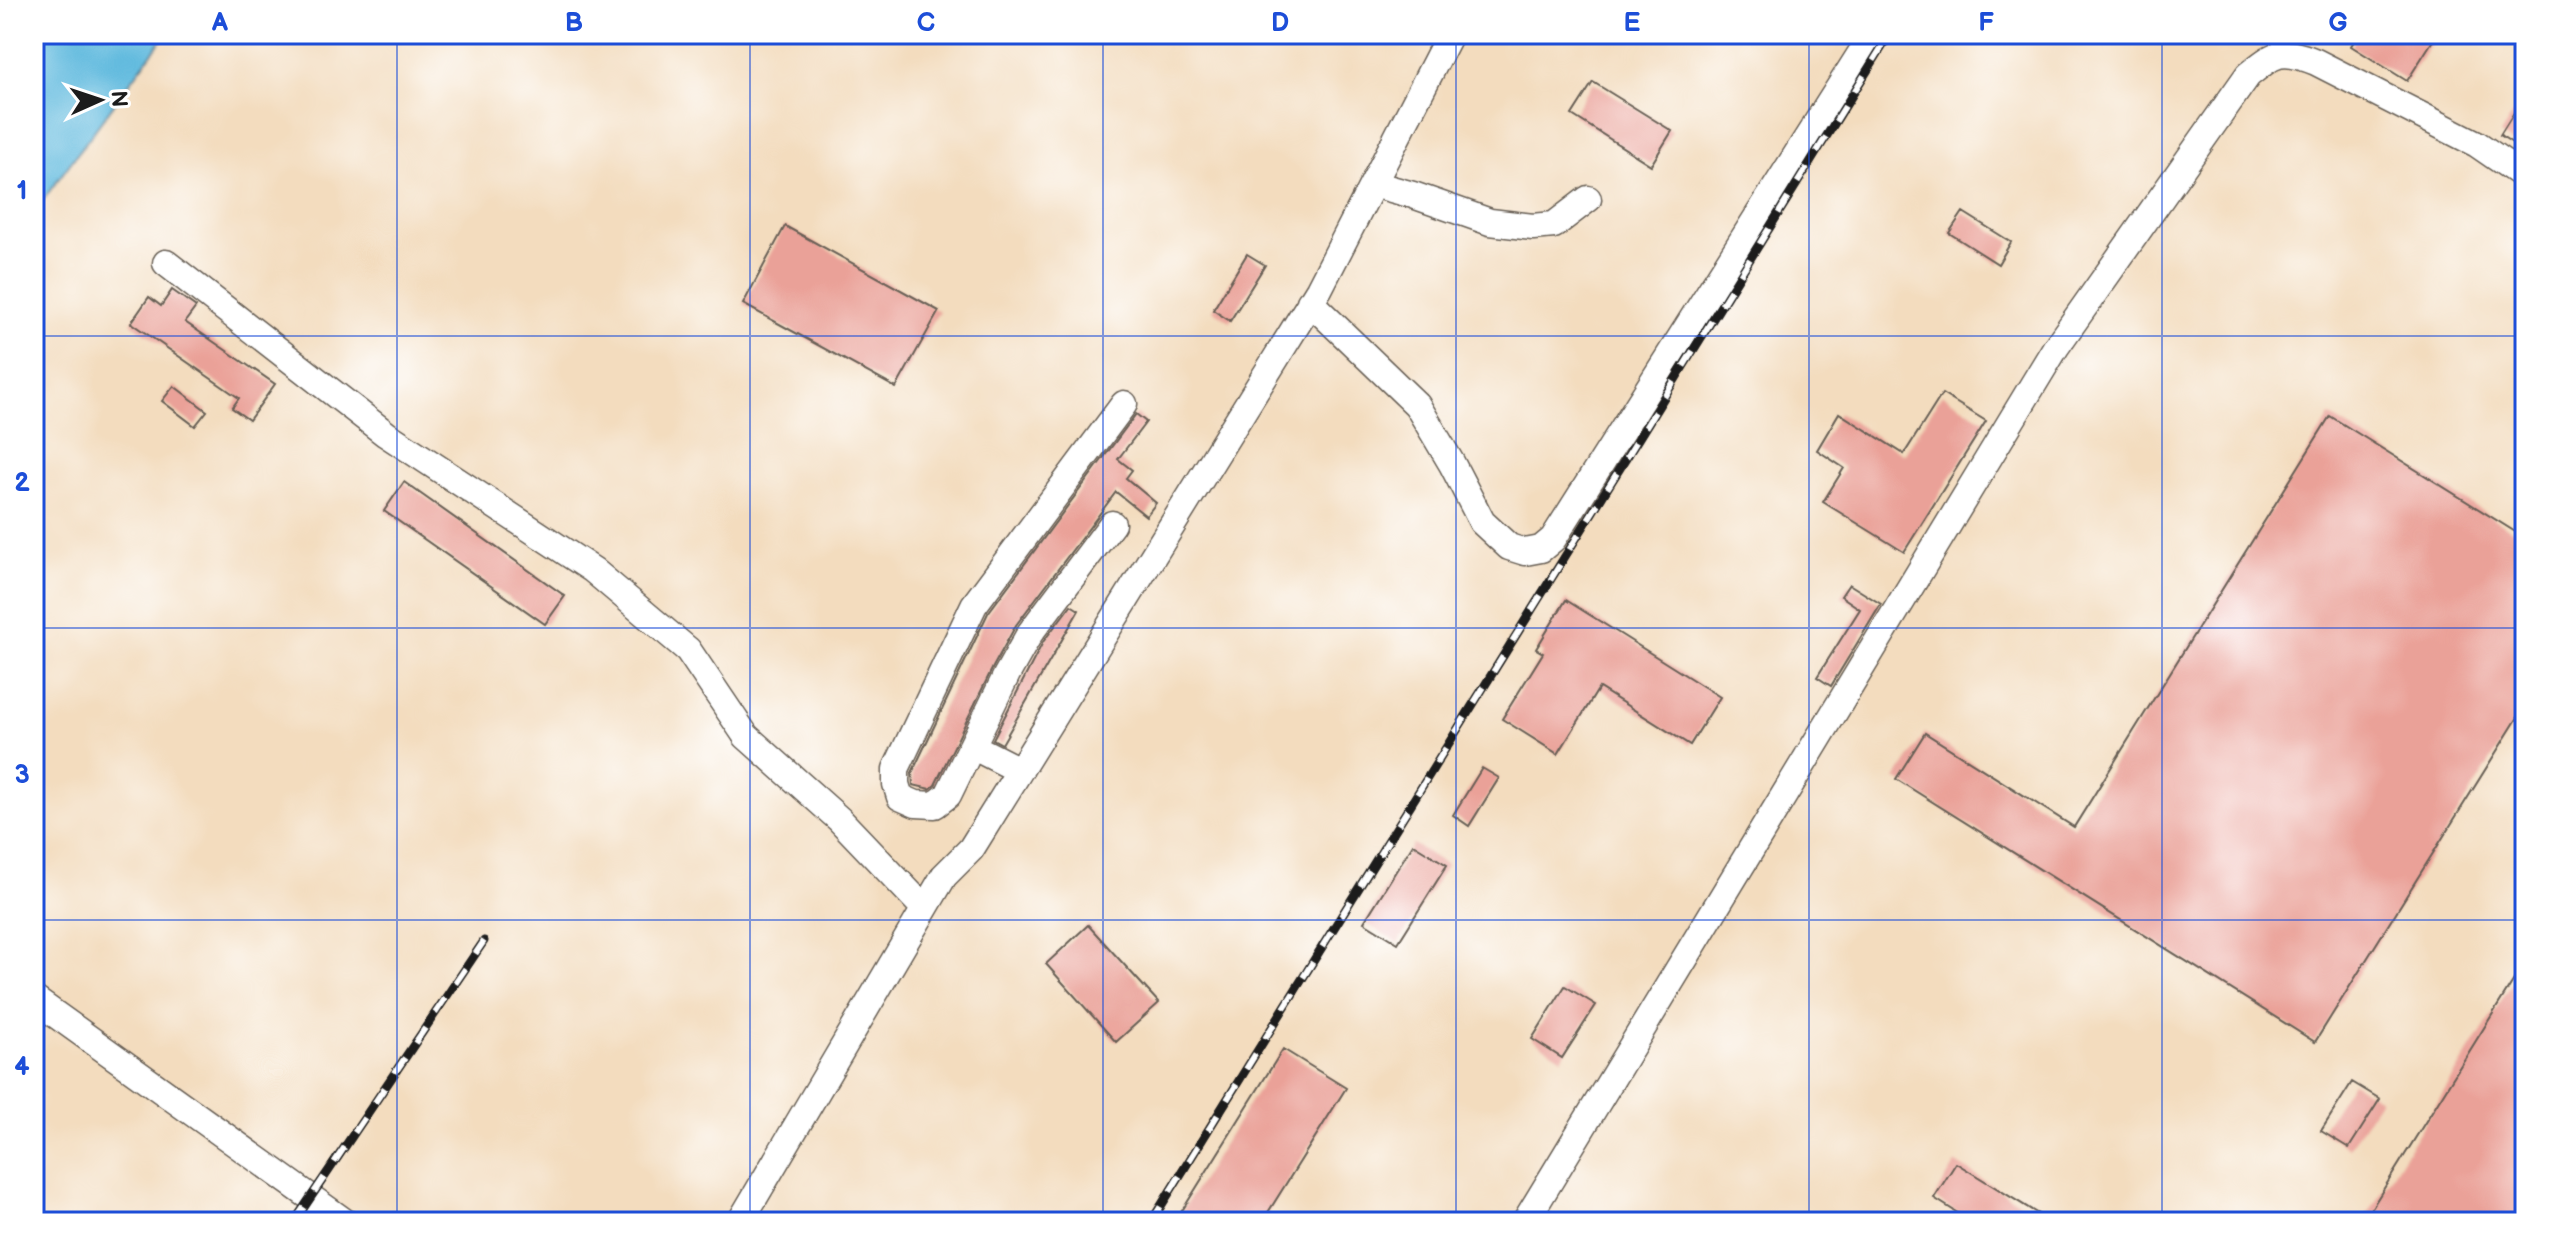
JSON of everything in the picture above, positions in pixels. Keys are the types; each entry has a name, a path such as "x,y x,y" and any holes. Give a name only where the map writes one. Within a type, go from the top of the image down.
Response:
{"lane":[{"path":"740,1222 924,908 944,876 971,849 1310,302 1450,34"},
{"path":"1310,302 1417,405 1482,522 1509,547 1525,552 1541,549 1553,539 1873,34"},
{"path":"1525,1222 2056,347 2248,75 2270,57 2283,34"},
{"path":"2270,57 2292,53 2316,62 2477,144 2525,177"},
{"path":"1373,184 1490,222 1533,227 1554,225 1588,199"},
{"path":"166,263 386,434 593,570 688,650 746,736 839,819 924,908"},
{"path":"1112,524 1030,633 948,795 935,805 916,804 900,797 896,769 974,605 1124,404"},
{"path":"972,746 1019,770"},
{"path":"34,999 345,1222"}],"water":[{"path":"34,34 166,34 34,212"}],"building":[{"path":"2358,34 2437,34 2407,81 2351,46"},
{"path":"1593,82 1672,131 1651,165 1572,115"},
{"path":"2525,95 2525,151 2500,135"},
{"path":"1963,212 2011,242 1998,264 1949,233"},
{"path":"785,226 939,311 896,388 743,304"},
{"path":"1247,254 1265,265 1230,321 1213,310"},
{"path":"172,290 196,307 185,322 275,384 249,420 232,408 239,398 131,323 149,297 161,306"},
{"path":"174,386 207,411 195,426 162,401"},
{"path":"1942,394 1986,421 1904,552 1823,502 1844,468 1817,450 1839,413 1904,454"},
{"path":"1136,414 1146,422 1118,459 1132,470 1126,478 1156,503 1146,516 1116,492 1016,625 935,785 930,789 913,785 912,773 988,613"},
{"path":"2330,416 2525,538 2525,706 2315,1042 1896,779 1925,733 2074,827"},
{"path":"404,482 565,596 545,624 384,511"},
{"path":"1849,584 1881,604 1831,686 1817,677 1860,609 1841,596"},
{"path":"1566,600 1720,697 1690,745 1599,688 1558,754 1502,719 1543,653 1536,649"},
{"path":"1071,605 1079,610 1002,744 993,739 1043,642"},
{"path":"1482,768 1499,778 1469,826 1453,815"},
{"path":"1413,844 1447,865 1398,943 1364,922"},
{"path":"1088,925 1159,1003 1116,1042 1046,964"},
{"path":"2525,962 2525,1222 2363,1222"},
{"path":"1565,986 1596,1005 1562,1058 1532,1039"},
{"path":"1283,1049 1346,1088 1262,1222 1175,1222"},
{"path":"2352,1082 2380,1099 2349,1148 2321,1131"},
{"path":"1956,1163 2051,1222 1972,1222 1934,1198"}],"railway":[{"path":"1151,1222 1890,34"},
{"path":"294,1222 484,941"}]}
